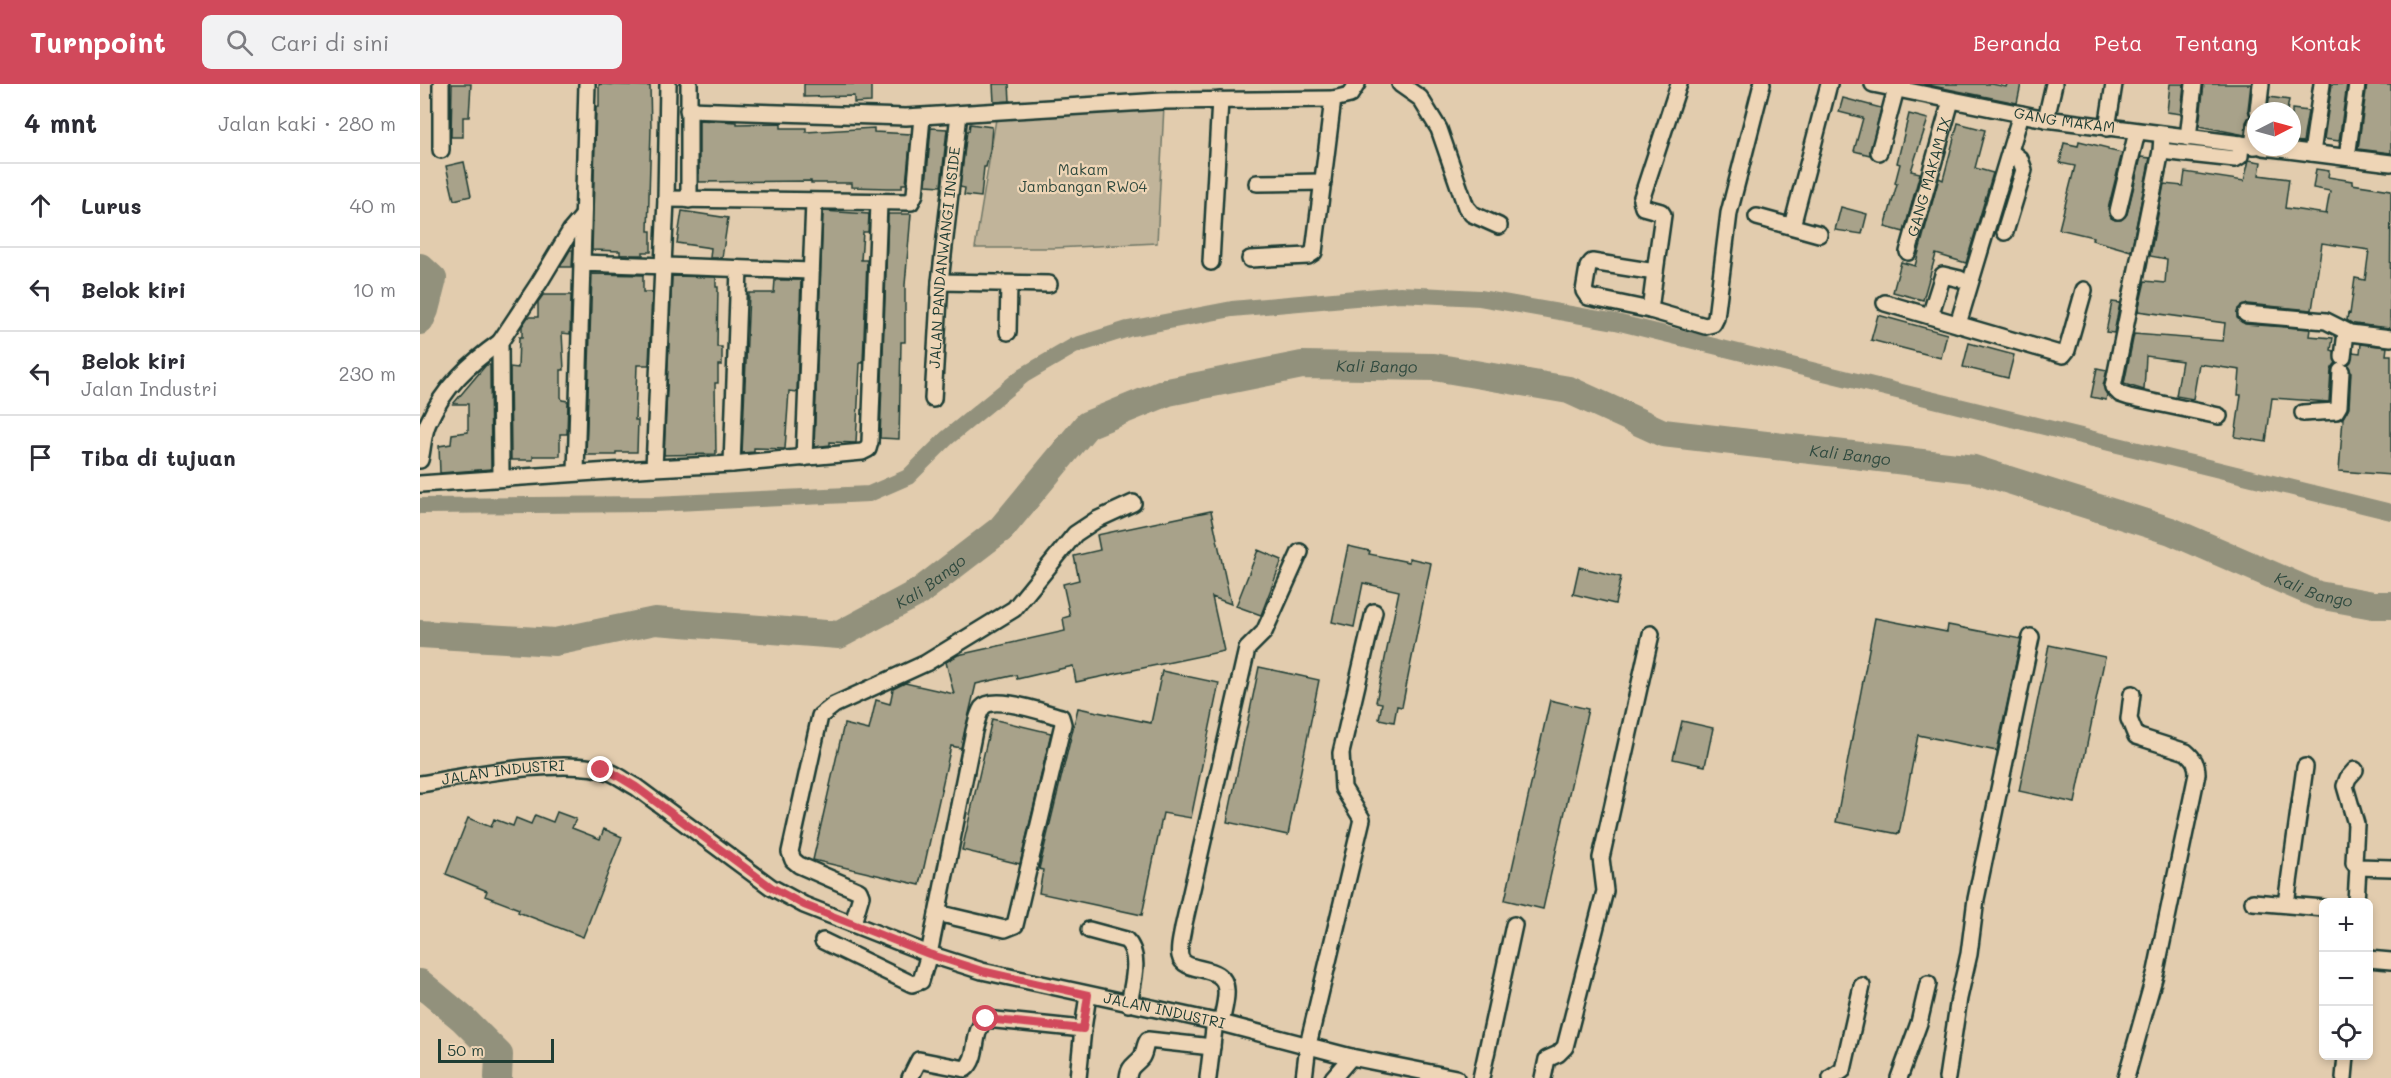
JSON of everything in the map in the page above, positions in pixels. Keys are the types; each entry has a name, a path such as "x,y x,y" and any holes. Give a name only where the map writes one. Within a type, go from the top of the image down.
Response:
{"street":[{"path":"441,84 441,150"},
{"path":"576,472 587,84"},
{"path":"654,468 666,199 668,84"},
{"path":"688,84 689,200"},
{"path":"688,110 922,117 1162,101 1333,99 1350,94 1356,84"},
{"path":"1400,84 1420,98 1439,129 1466,207 1472,214 1499,226"},
{"path":"1650,310 1663,215 1643,207 1641,200 1679,84"},
{"path":"1655,272 1590,262 1584,291 1588,297 1650,310 1705,326 1715,321 1729,213 1762,84"},
{"path":"1792,226 1829,84"},
{"name":"GANG MAKAM","path":"1873,84 2046,119 2137,132 2162,143 2188,138 2247,145"},
{"path":"2046,119 2054,84"},
{"path":"2107,128 2114,84"},
{"path":"2188,138 2194,84"},
{"path":"2259,102 2261,84"},
{"path":"2312,153 2322,84"},
{"path":"2347,157 2357,84"},
{"path":"1879,152 1896,89"},
{"path":"1250,259 1308,256 1314,252 1333,99"},
{"path":"1211,262 1220,100"},
{"name":"GANG MAKAM IX","path":"1908,252 1951,101"},
{"name":"JALAN PANDANWANGI INSIDE","path":"933,399 940,282 959,114"},
{"path":"1958,324 2021,114"},
{"path":"666,199 906,203 913,200 922,117"},
{"path":"2118,212 2137,132"},
{"path":"2219,416 2129,397 2115,391 2113,387 2162,143 2235,159 2247,151"},
{"name":"GANG MAKAM","path":"2301,152 2391,163"},
{"path":"2005,232 2024,170 2020,159 2008,158"},
{"path":"1257,183 1323,182"},
{"path":"804,458 814,202"},
{"path":"420,484 576,472 732,464 862,452 870,446 879,203"},
{"path":"420,460 427,424 449,386 472,362 500,342 566,237 582,217"},
{"path":"1757,217 1819,234"},
{"path":"582,263 810,271"},
{"path":"732,464 739,269"},
{"path":"1930,316 1943,275 1959,279"},
{"path":"940,282 1049,284"},
{"path":"1008,332 1010,284"},
{"path":"1885,303 2063,356 2067,350 2084,290"},
{"path":"2246,314 2326,321 2346,332 2391,338"},
{"path":"2303,412 2336,411 2339,406 2346,332"},
{"path":"500,342 501,478"},
{"path":"853,923 861,896 858,891 799,865 793,860 790,852 820,716 834,705 934,659 1014,609 1076,534 1096,520 1133,503"},
{"path":"1208,1078 1212,1047 1226,989 1225,983 1216,973 1182,961 1180,956 1183,928 1247,649 1264,632 1300,552"},
{"path":"1304,1078 1308,1045 1362,819 1344,788 1341,753 1374,612"},
{"path":"1543,1078 1547,1059 1558,1054 1565,1047 1605,891 1601,858 1651,634"},
{"path":"1947,1078 1959,998 1969,954 1976,899 2031,637"},
{"path":"2126,1078 2156,971 2197,774 2197,766 2193,757 2186,752 2136,736 2129,719 2132,694"},
{"path":"823,941 912,984 921,981 929,954 937,913 974,731 982,709 990,703 1002,702 1061,717 1063,724 1015,925 1005,929 937,913"},
{"name":"JALAN INDUSTRI","path":"420,784 530,768 587,767 613,773 636,787 771,887 804,905 929,954 982,971 1218,1022 1399,1072 1456,1078"},
{"path":"2286,904 2305,767"},
{"path":"2355,770 2345,786 2356,824 2354,863 2358,867 2391,868"},
{"path":"2356,898 2358,867"},
{"path":"2253,902 2319,907"},
{"path":"1481,1078 1514,925"},
{"path":"1089,930 1126,940 1130,944 1135,956 1129,1004"},
{"path":"2373,959 2391,961"},
{"path":"1899,1078 1919,1023 1928,984"},
{"path":"1831,1078 1843,1070 1862,986"},
{"path":"1078,1078 1088,995"},
{"path":"910,1078 919,1060 965,1069 971,1064 979,1025 986,1019 1083,1029"},
{"path":"1128,1078 1129,1069 1142,1056 1145,1043 1149,1040 1212,1047"},
{"path":"1333,1078 1351,1057"},
{"path":"2344,1078 2346,1060"}],"green space":[{"name":"Makam Jambangan RW04","path":"1164,106 1157,243 1054,248 975,248 996,119"}],"building":[{"path":"452,84 471,84 469,117 463,117 463,137 451,137"},
{"path":"599,84 650,86 648,231 651,231 651,252 643,252 643,255 620,255 620,251 592,250 596,107 599,107"},
{"path":"804,84 871,84 871,102 854,103 854,96 804,97"},
{"path":"993,84 1009,84 1010,101 994,102"},
{"path":"1923,84 1992,84 2006,87 2007,84 2021,84 2017,103"},
{"path":"2170,84 2184,84 2181,114 2167,112"},
{"path":"2204,84 2251,84 2249,102 2247,102 2245,135 2199,126"},
{"path":"2332,84 2347,84 2339,141 2324,139"},
{"path":"2367,84 2391,85 2391,153 2358,149"},
{"path":"2269,97 2289,100 2289,102 2269,102"},
{"path":"1843,98 1881,108 1870,155 1854,151 1863,118 1839,112"},
{"path":"2301,110 2308,111 2303,142 2301,142"},
{"path":"1909,114 1928,119 1911,171 1920,173 1904,232 1885,227 1897,184 1895,183 1900,164 1897,163"},
{"path":"699,120 737,122 737,124 781,123 781,128 806,128 806,132 874,128 874,132 911,134 906,184 902,184 902,188 888,188 852,187 852,183 811,183 811,181 699,182"},
{"path":"1958,123 1985,130 1975,168 1993,173 1966,263 1936,254 1923,300 1893,292 1901,262 1915,266 1939,178 1943,180"},
{"path":"970,124 992,127 981,197 964,195 965,188 960,187 967,131 969,131"},
{"path":"931,128 947,129 941,186 926,185"},
{"path":"2079,141 2122,153 2108,209 2111,218 2115,220 2121,220 2127,214 2141,157 2150,158 2131,251 2092,240 2093,237 2059,229 2075,166 2060,163 2064,143 2078,146"},
{"path":"2249,160 2261,162 2259,175 2289,179 2285,208 2326,214 2330,191 2313,188 2316,169 2329,171 2328,177 2352,181 2352,184 2391,190 2390,328 2353,324 2347,320 2348,313 2350,314 2355,278 2365,280 2369,250 2322,243 2312,310 2247,304 2238,309 2237,318 2245,324 2310,329 2309,336 2333,338 2331,350 2334,351 2336,363 2331,370 2329,402 2272,398 2266,442 2235,437 2241,395 2238,395 2240,370 2199,364 2193,399 2176,396 2182,361 2146,356 2144,390 2124,384 2134,334 2223,341 2225,323 2138,311 2145,281 2165,283 2167,259 2150,256 2164,184 2183,186 2185,172 2244,181"},
{"path":"464,162 471,196 454,200 446,166"},
{"path":"1841,207 1867,214 1862,234 1835,230"},
{"path":"682,211 728,218 722,258 710,258 711,248 677,243"},
{"path":"823,211 869,214 868,232 863,232 861,260 867,260 863,363 860,363 856,443 830,442 830,445 814,447"},
{"path":"888,214 911,214 905,285 905,342 901,342 899,439 880,438"},
{"path":"570,250 573,250 572,267 560,267"},
{"path":"592,274 643,275 643,292 652,292 649,365 637,365 635,420 638,420 637,452 586,455"},
{"path":"672,276 716,277 716,287 718,287 717,347 722,347 722,365 718,365 718,383 715,383 716,454 664,455"},
{"path":"775,280 801,280 797,392 789,391 785,449 754,448 754,452 742,453 749,293 774,293"},
{"path":"543,295 571,295 570,334 562,333 564,370 561,370 561,397 562,400 568,401 567,434 560,434 560,456 533,456 533,460 511,460 510,367 518,368 519,337 522,337 522,326 528,317 538,317 538,302"},
{"path":"2112,302 2120,303 2114,333 2106,332"},
{"path":"1878,315 1947,334 1941,358 1871,340"},
{"path":"1969,343 2014,355 2008,378 1963,367"},
{"path":"2361,344 2387,347 2386,355 2391,355 2391,475 2339,471 2343,418 2349,407 2351,372 2348,365 2353,352 2360,353"},
{"path":"486,365 490,365 491,469 440,473 439,446 451,444 452,434 468,432 468,404 453,404"},
{"path":"2097,368 2107,370 2103,386 2107,395 2106,400 2091,397"},
{"path":"1211,511 1231,604 1212,597 1224,651 1076,682 1073,666 1017,679 1016,675 976,684 961,748 951,746 920,885 813,860 844,724 869,730 876,700 890,704 893,689 905,683 954,694 946,662 958,655 1065,631 1063,618 1070,616 1063,584 1079,580 1074,556 1100,550 1097,535"},
{"path":"1348,546 1370,551 1369,554 1409,562 1409,558 1431,563 1402,707 1397,706 1394,722 1379,719 1382,703 1376,702 1399,591 1363,583 1354,627 1332,622"},
{"path":"1258,550 1282,560 1261,615 1236,606"},
{"path":"1579,567 1621,577 1615,604 1573,594"},
{"path":"1875,618 1947,632 1948,625 2021,639 1997,751 1918,735 1899,834 1836,822"},
{"path":"2049,645 2105,657 2075,803 2019,791"},
{"path":"1259,667 1319,680 1288,835 1227,822"},
{"path":"1162,671 1219,683 1191,818 1163,813 1142,915 1039,893 1043,870 1039,869 1078,708 1151,723"},
{"path":"1550,700 1588,709 1543,909 1505,900"},
{"path":"992,719 1051,733 1020,864 962,850"},
{"path":"1682,721 1713,728 1705,766 1673,759"},
{"path":"557,812 576,819 572,828 600,839 604,829 622,837 583,937 518,912 519,909 485,896 487,891 446,874 468,818 491,827 494,819 513,826 516,818 531,824 535,815 553,822"}],"waterway":[{"name":"Kali Bango","path":"420,267 433,279 420,321"},
{"name":"Kali Bango","path":"420,506 655,504 869,494 908,477 947,438 1024,375 1074,346 1128,329 1232,309 1400,294 1480,298 1616,322 2391,512"},
{"name":"Kali Bango","path":"420,634 555,642 655,621 839,635 919,592 1001,529 1087,425 1168,392 1302,365 1434,367 1569,390 1663,433 1974,469 2171,531 2318,595 2373,605 2391,605"},
{"path":"420,983 463,1019 499,1055 498,1078"}],"route":[{"path":"601,770 613,773 636,787 771,887 804,905 929,954 982,971 1088,995 1083,1029 986,1019"}]}
